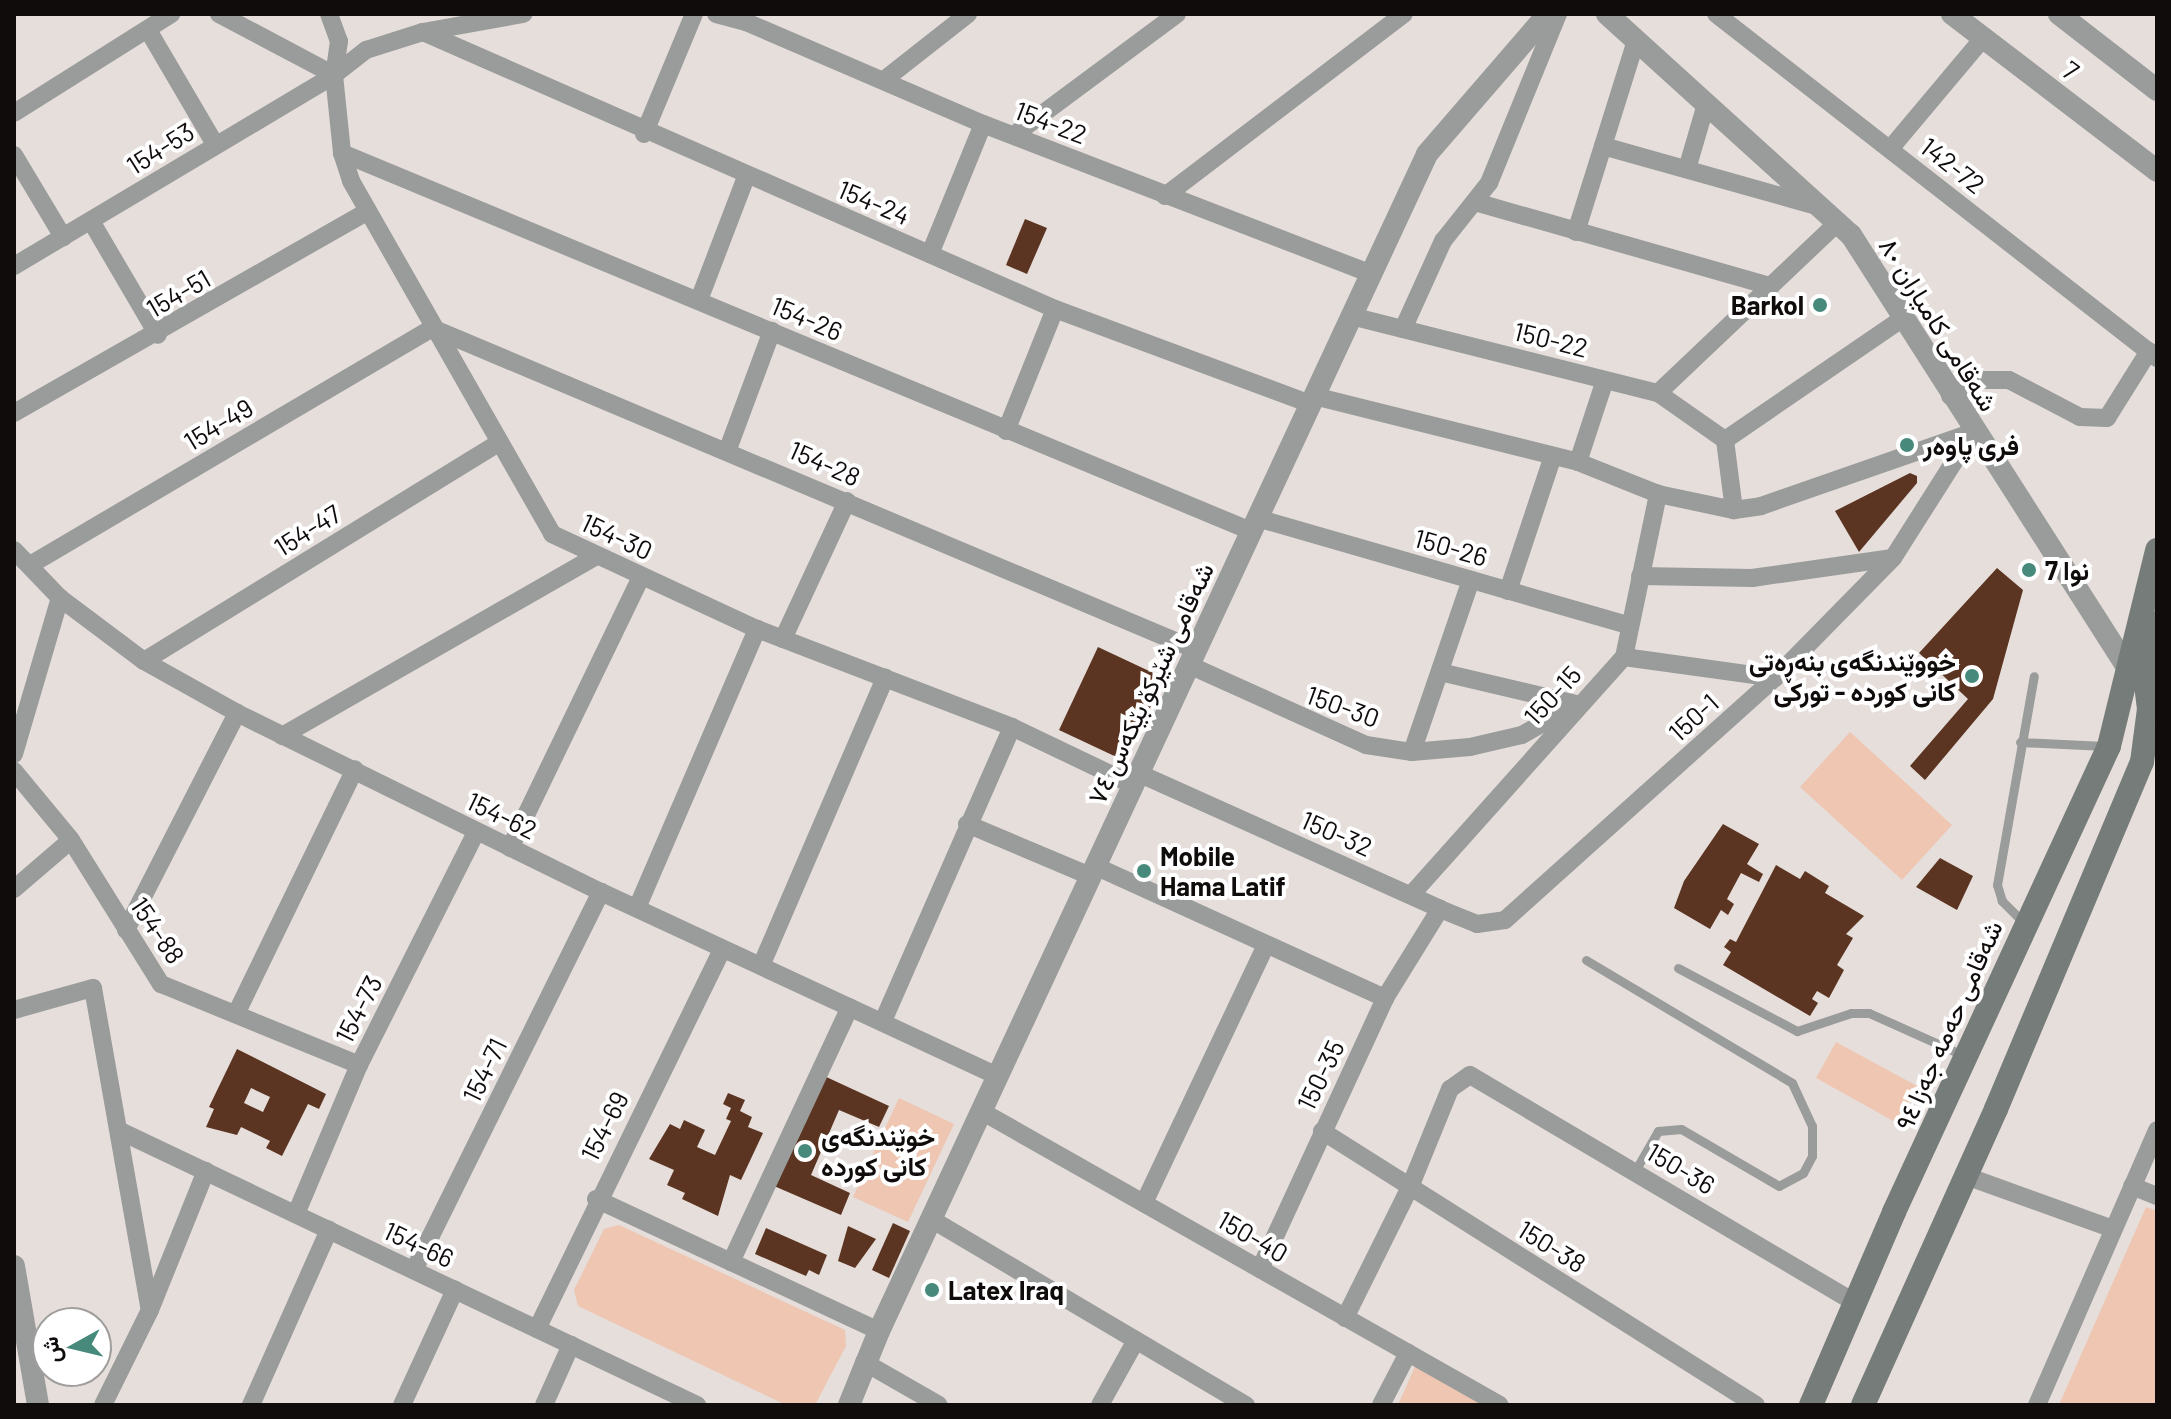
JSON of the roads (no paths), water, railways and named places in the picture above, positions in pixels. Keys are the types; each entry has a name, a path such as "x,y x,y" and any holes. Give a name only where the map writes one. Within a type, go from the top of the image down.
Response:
{"main road":[{"path":"1863,1405 1966,1176 2142,762 2153,714 2143,667 2157,550"},
{"path":"2143,667 2157,623"},
{"name":"شەقامی حەمە جەزا ٩٤","path":"1811,1405 2143,667"}],"street":[{"path":"14,113 171,14"},
{"path":"219,14 334,75 366,50 423,32 523,14"},
{"name":"154-30","path":"329,14 339,41 334,75 342,153 367,212 497,444 552,534 757,629 1012,727 1135,779"},
{"path":"644,134 694,14"},
{"name":"154-22","path":"716,14 751,18 983,124 1371,274"},
{"path":"884,80 968,14"},
{"path":"1014,135 1177,14"},
{"path":"1165,196 1404,14"},
{"name":"شەقامی شێرکۆ بێکەس ٧٤","path":"849,1405 864,1362 1427,154 1548,14"},
{"path":"1403,329 1443,241 1489,183 1558,14"},
{"name":"شەقامی کامیاران ٨٠","path":"1607,14 1851,235 1973,432 2143,667"},
{"name":"142-72","path":"1716,14 2153,355"},
{"name":"7","path":"1952,14 2157,171"},
{"path":"2063,16 2157,90"},
{"path":"148,30 215,144"},
{"name":"154-24","path":"423,32 644,134 1055,309 1312,400 1578,462 1658,494 1734,510"},
{"path":"1890,149 1983,38"},
{"path":"1576,232 1636,41"},
{"name":"154-53","path":"14,266 334,75"},
{"path":"1687,169 1706,104"},
{"path":"930,254 983,124"},
{"path":"1603,146 1820,207"},
{"name":"154-26","path":"342,153 1006,431 1254,524"},
{"path":"14,155 63,237"},
{"path":"699,300 746,177"},
{"path":"1475,202 1770,286"},
{"name":"154-51","path":"14,413 158,335 367,212"},
{"path":"91,221 158,335"},
{"path":"1658,393 1837,223"},
{"path":"1006,431 1055,309"},
{"name":"150-22","path":"1351,316 1658,393 1725,440"},
{"path":"1902,319 1725,440 1734,510 1761,506 1973,432"},
{"name":"154-28","path":"432,328 728,449 1192,658"},
{"name":"154-49","path":"30,565 432,328"},
{"path":"728,449 772,331"},
{"path":"1950,396 1978,380 2009,380 2080,417 2107,418 2153,355"},
{"path":"1578,462 1605,380"},
{"name":"150-1","path":"1515,911 1775,678 1893,558 1973,432"},
{"name":"154-47","path":"144,661 497,444"},
{"path":"1508,591 1553,456"},
{"path":"1658,494 1624,657 1775,678"},
{"path":"783,639 847,501"},
{"name":"150-26","path":"1254,524 1471,580 1630,626"},
{"path":"552,534 572,570"},
{"name":"154-62","path":"14,550 60,598 144,661 237,713 722,950 883,1021 997,1076"},
{"path":"282,736 596,556"},
{"path":"1640,576 1752,578 1893,558"},
{"path":"510,848 641,577"},
{"path":"1412,752 1471,580"},
{"path":"14,754 60,598"},
{"path":"637,908 757,629"},
{"name":"150-15","path":"1411,895 1576,704 1624,657"},
{"name":"150-30","path":"1192,658 1366,745 1412,752 1470,747 1522,735 1576,704"},
{"path":"1440,672 1576,704"},
{"path":"761,966 885,678"},
{"path":"126,930 237,713"},
{"path":"883,1021 1012,727"},
{"path":"236,1014 355,769"},
{"name":"154-88","path":"14,771 71,840 161,984 359,1065"},
{"name":"150-32","path":"1135,779 1440,909 1487,925 1515,911"},
{"path":"967,824 1093,871 1385,998"},
{"name":"154-73","path":"296,1214 359,1065 476,832"},
{"path":"14,889 71,840"},
{"name":"154-71","path":"414,1270 601,892"},
{"name":"150-35","path":"1260,1269 1385,998 1440,909"},
{"path":"1144,1203 1266,945"},
{"name":"154-69","path":"537,1329 596,1199 722,950"},
{"path":"14,1010 93,988 150,1310"},
{"path":"731,1262 850,1007"},
{"name":"150-36","path":"1410,1187 1450,1089 1465,1076 1480,1077 1855,1303"},
{"name":"150-40","path":"981,1111 1500,1405"},
{"path":"2037,1405 2157,1130"},
{"name":"154-66","path":"120,1131 696,1405"},
{"name":"150-38","path":"1322,1131 1756,1405"},
{"path":"103,1405 150,1310 206,1171"},
{"path":"1966,1176 2113,1229"},
{"path":"2132,1186 2157,1196"},
{"path":"1345,1318 1410,1187"},
{"path":"596,1199 879,1331"},
{"path":"931,1219 1246,1405"},
{"path":"251,1405 329,1230"},
{"path":"14,1266 20,1322 38,1405"},
{"path":"402,1405 455,1290"},
{"path":"1100,1405 1136,1340"},
{"path":"544,1405 571,1345"},
{"path":"1381,1405 1408,1353"},
{"path":"864,1362 939,1405"}],"lane":[{"path":"2025,924 2002,901 1997,885 2034,676"},
{"path":"2020,742 2109,746"},
{"path":"1586,960 1792,1083 1812,1126 1812,1156 1803,1173 1779,1186 1681,1129 1658,1131 1635,1171"},
{"path":"1678,968 1797,1031 1814,1029 1838,1016 1869,1013 1966,1057"}],"place":[{"name":"Barkol","path":"1820,305"},
{"name":"فری پاوەر","path":"1907,445"},
{"name":"نوا 7","path":"2029,570"},
{"name":"خووێندنگەی بنەڕەتی کانی کوردە - تورکی","path":"1972,676"},
{"name":"Mobile Hama Latif","path":"1144,871"},
{"name":"خوێندنگەی کانی کوردە","path":"805,1151"},
{"name":"Latex Iraq","path":"932,1290"}]}
